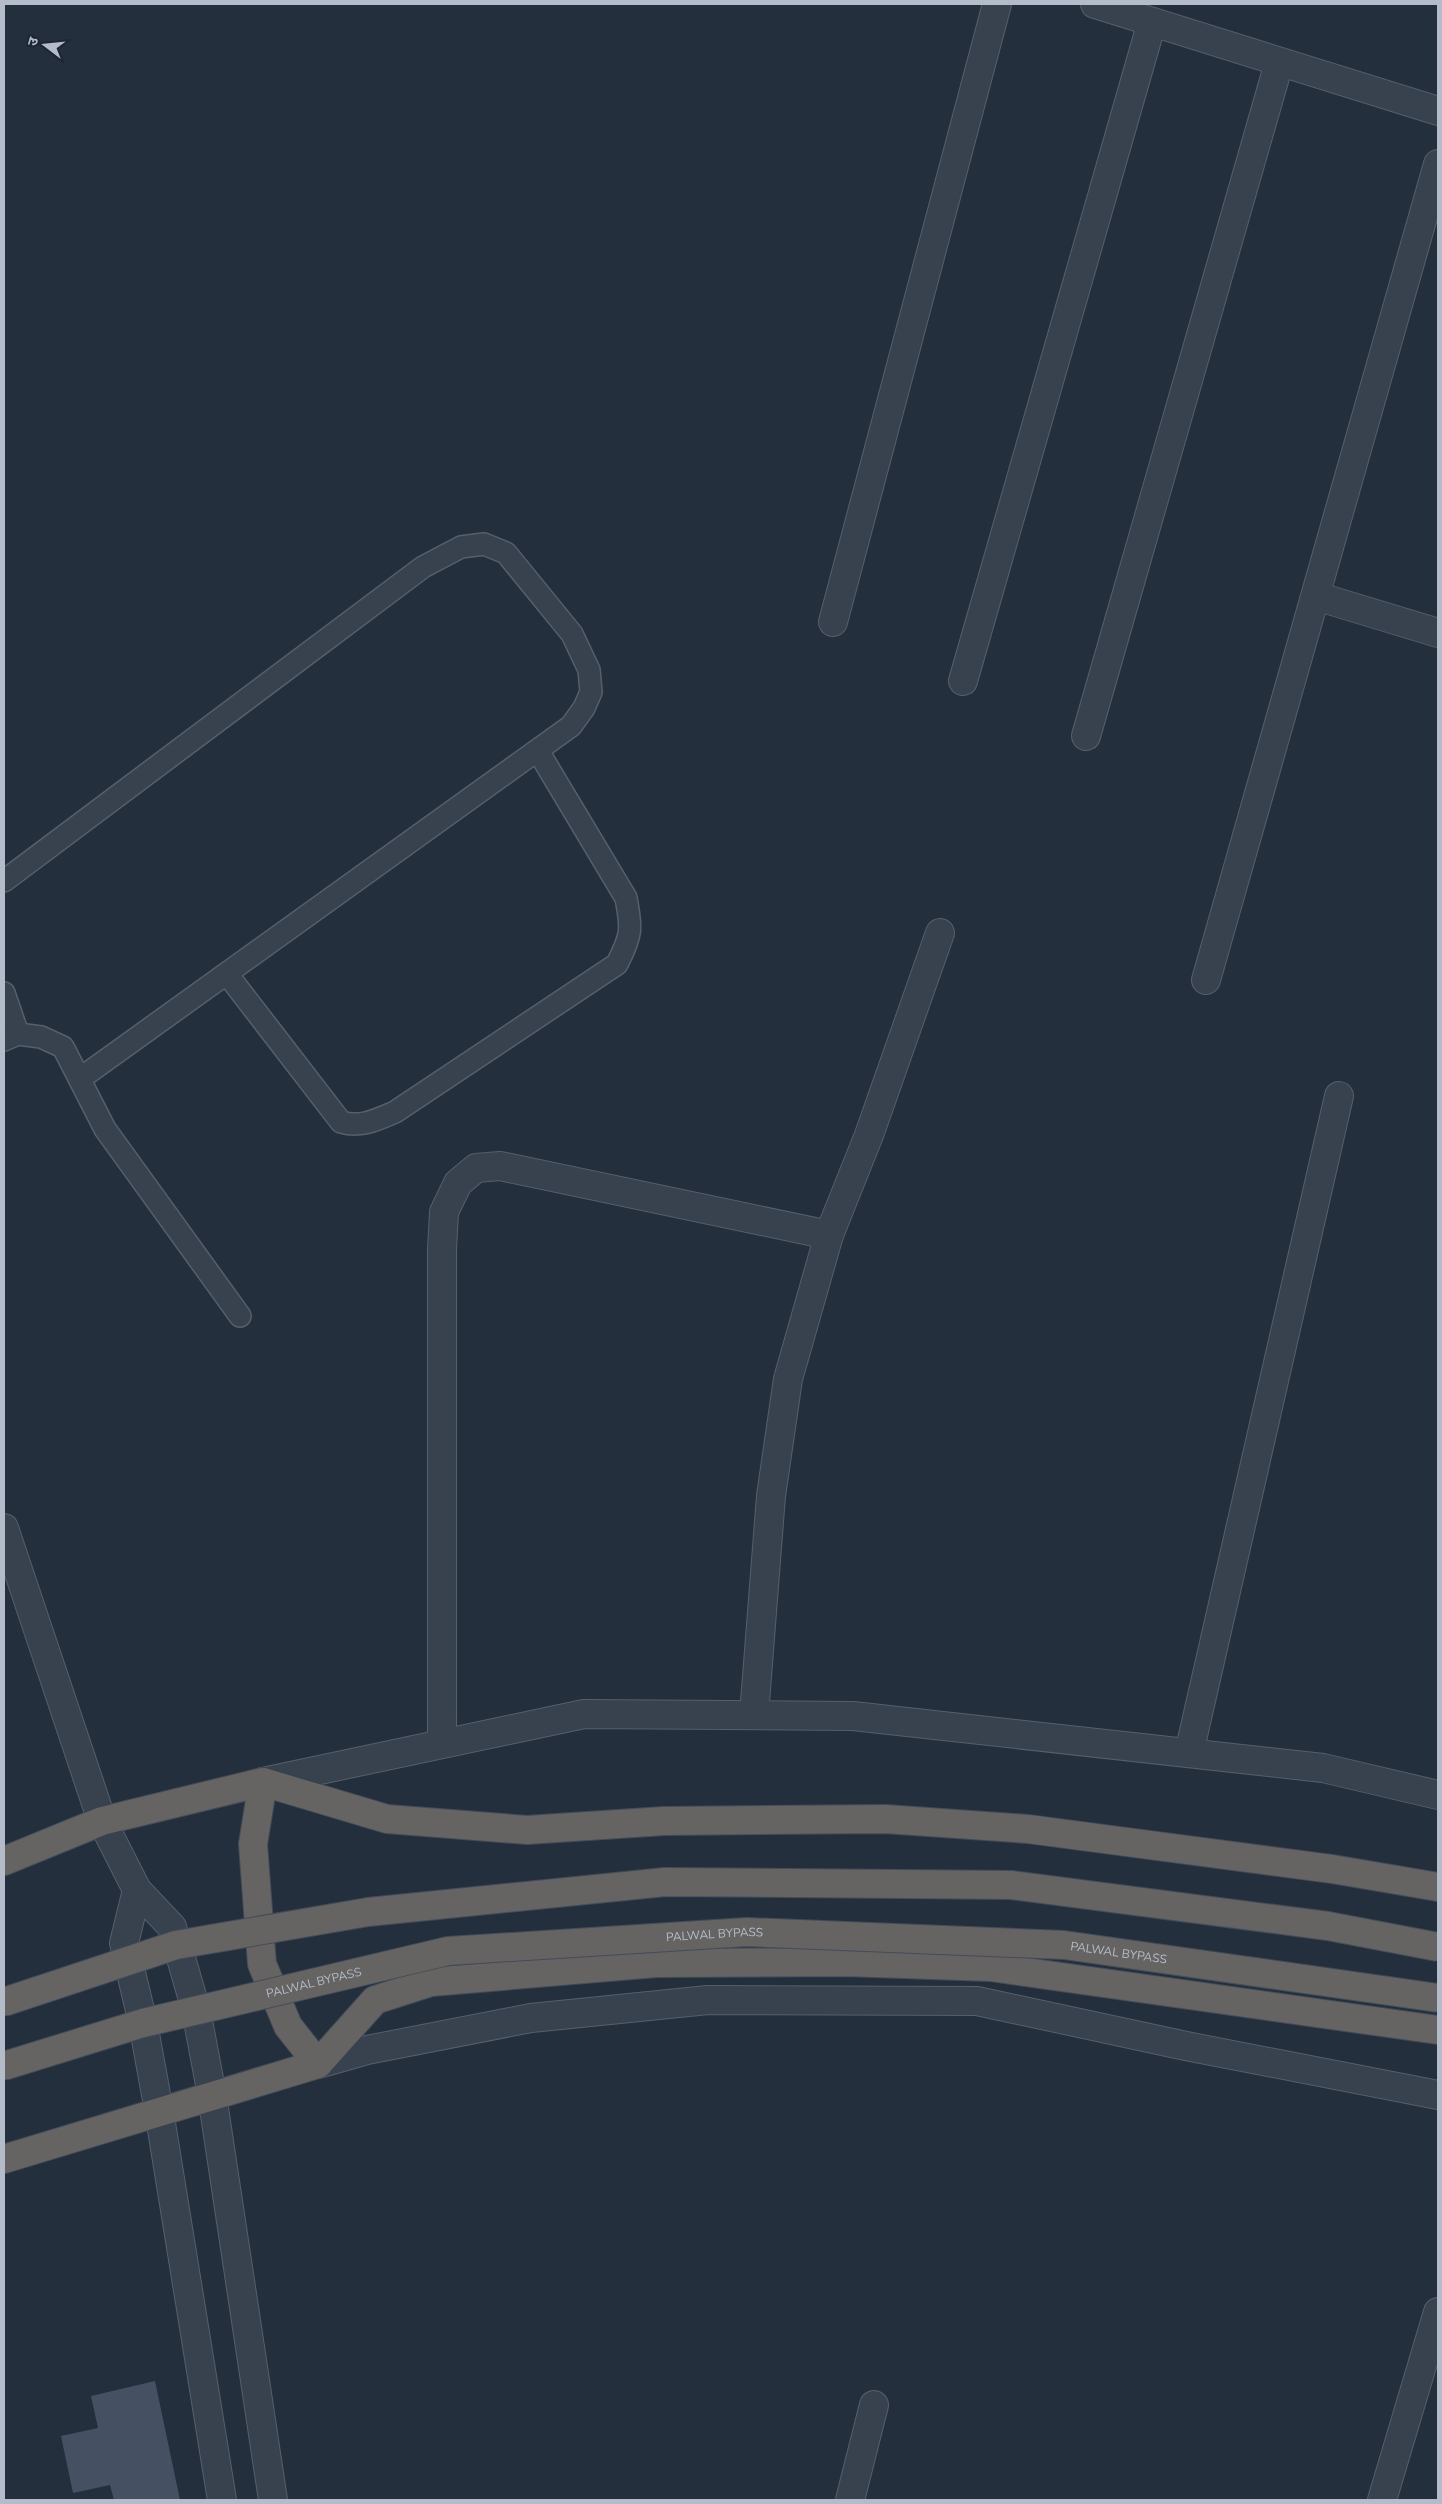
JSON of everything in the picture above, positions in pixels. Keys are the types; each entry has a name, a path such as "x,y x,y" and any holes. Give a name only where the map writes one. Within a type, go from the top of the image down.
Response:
{"highway":[{"path":"263,1782 253,1844 262,1964 288,2026 318,2064"},
{"path":"4,1861 102,1821 263,1782 387,1818 527,1830 664,1821 894,1819 1028,1829 1332,1869 1438,1887"},
{"path":"4,2002 123,1961 186,1944 368,1912 665,1882 1011,1885 1328,1926 1438,1948"},
{"name":"PALWAL BYPASS","path":"4,2066 143,2023 448,1951 747,1932 1064,1945 1438,1998"},
{"path":"4,2159 318,2064 375,2000 431,1982 656,1963 845,1962 990,1967 1438,2030"}],"street":[{"path":"833,622 997,4"},
{"path":"1095,4 1279,63 1438,111"},
{"path":"963,681 1152,22"},
{"path":"1086,736 1279,63"},
{"path":"1206,980 1438,164"},
{"path":"1316,596 1438,633"},
{"path":"754,1715 771,1496 788,1379 829,1235 869,1135 940,932"},
{"path":"1189,1754 1339,1096"},
{"path":"442,1743 442,1249 444,1212 458,1183 476,1168 500,1166 829,1235"},
{"path":"4,1528 102,1821 138,1890 172,1926 196,2010 212,2095 273,2500"},
{"path":"263,1782 584,1714 854,1716 1323,1768 1438,1795"},
{"path":"138,1890 124,1943 143,2023 159,2111 222,2500"},
{"path":"318,2064 367,2050 531,2018 708,2000 977,2001 1186,2046 1438,2095"},
{"path":"1382,2500 1438,2312"},
{"path":"850,2500 874,2405"}],"lane":[{"path":"4,881 423,567 461,547 484,544 506,553 572,634 589,670 591,692 584,708 571,726 81,1078"},
{"path":"226,974 341,1122 353,1126 368,1124 395,1112 617,964 629,942 631,924 626,898 538,751"},
{"path":"4,992 11,1037 42,1038 63,1047 81,1078 104,1129 240,1316"}],"building":[{"path":"155,2381 180,2500 114,2500 110,2485 73,2493 61,2436 98,2428 91,2396"}]}
